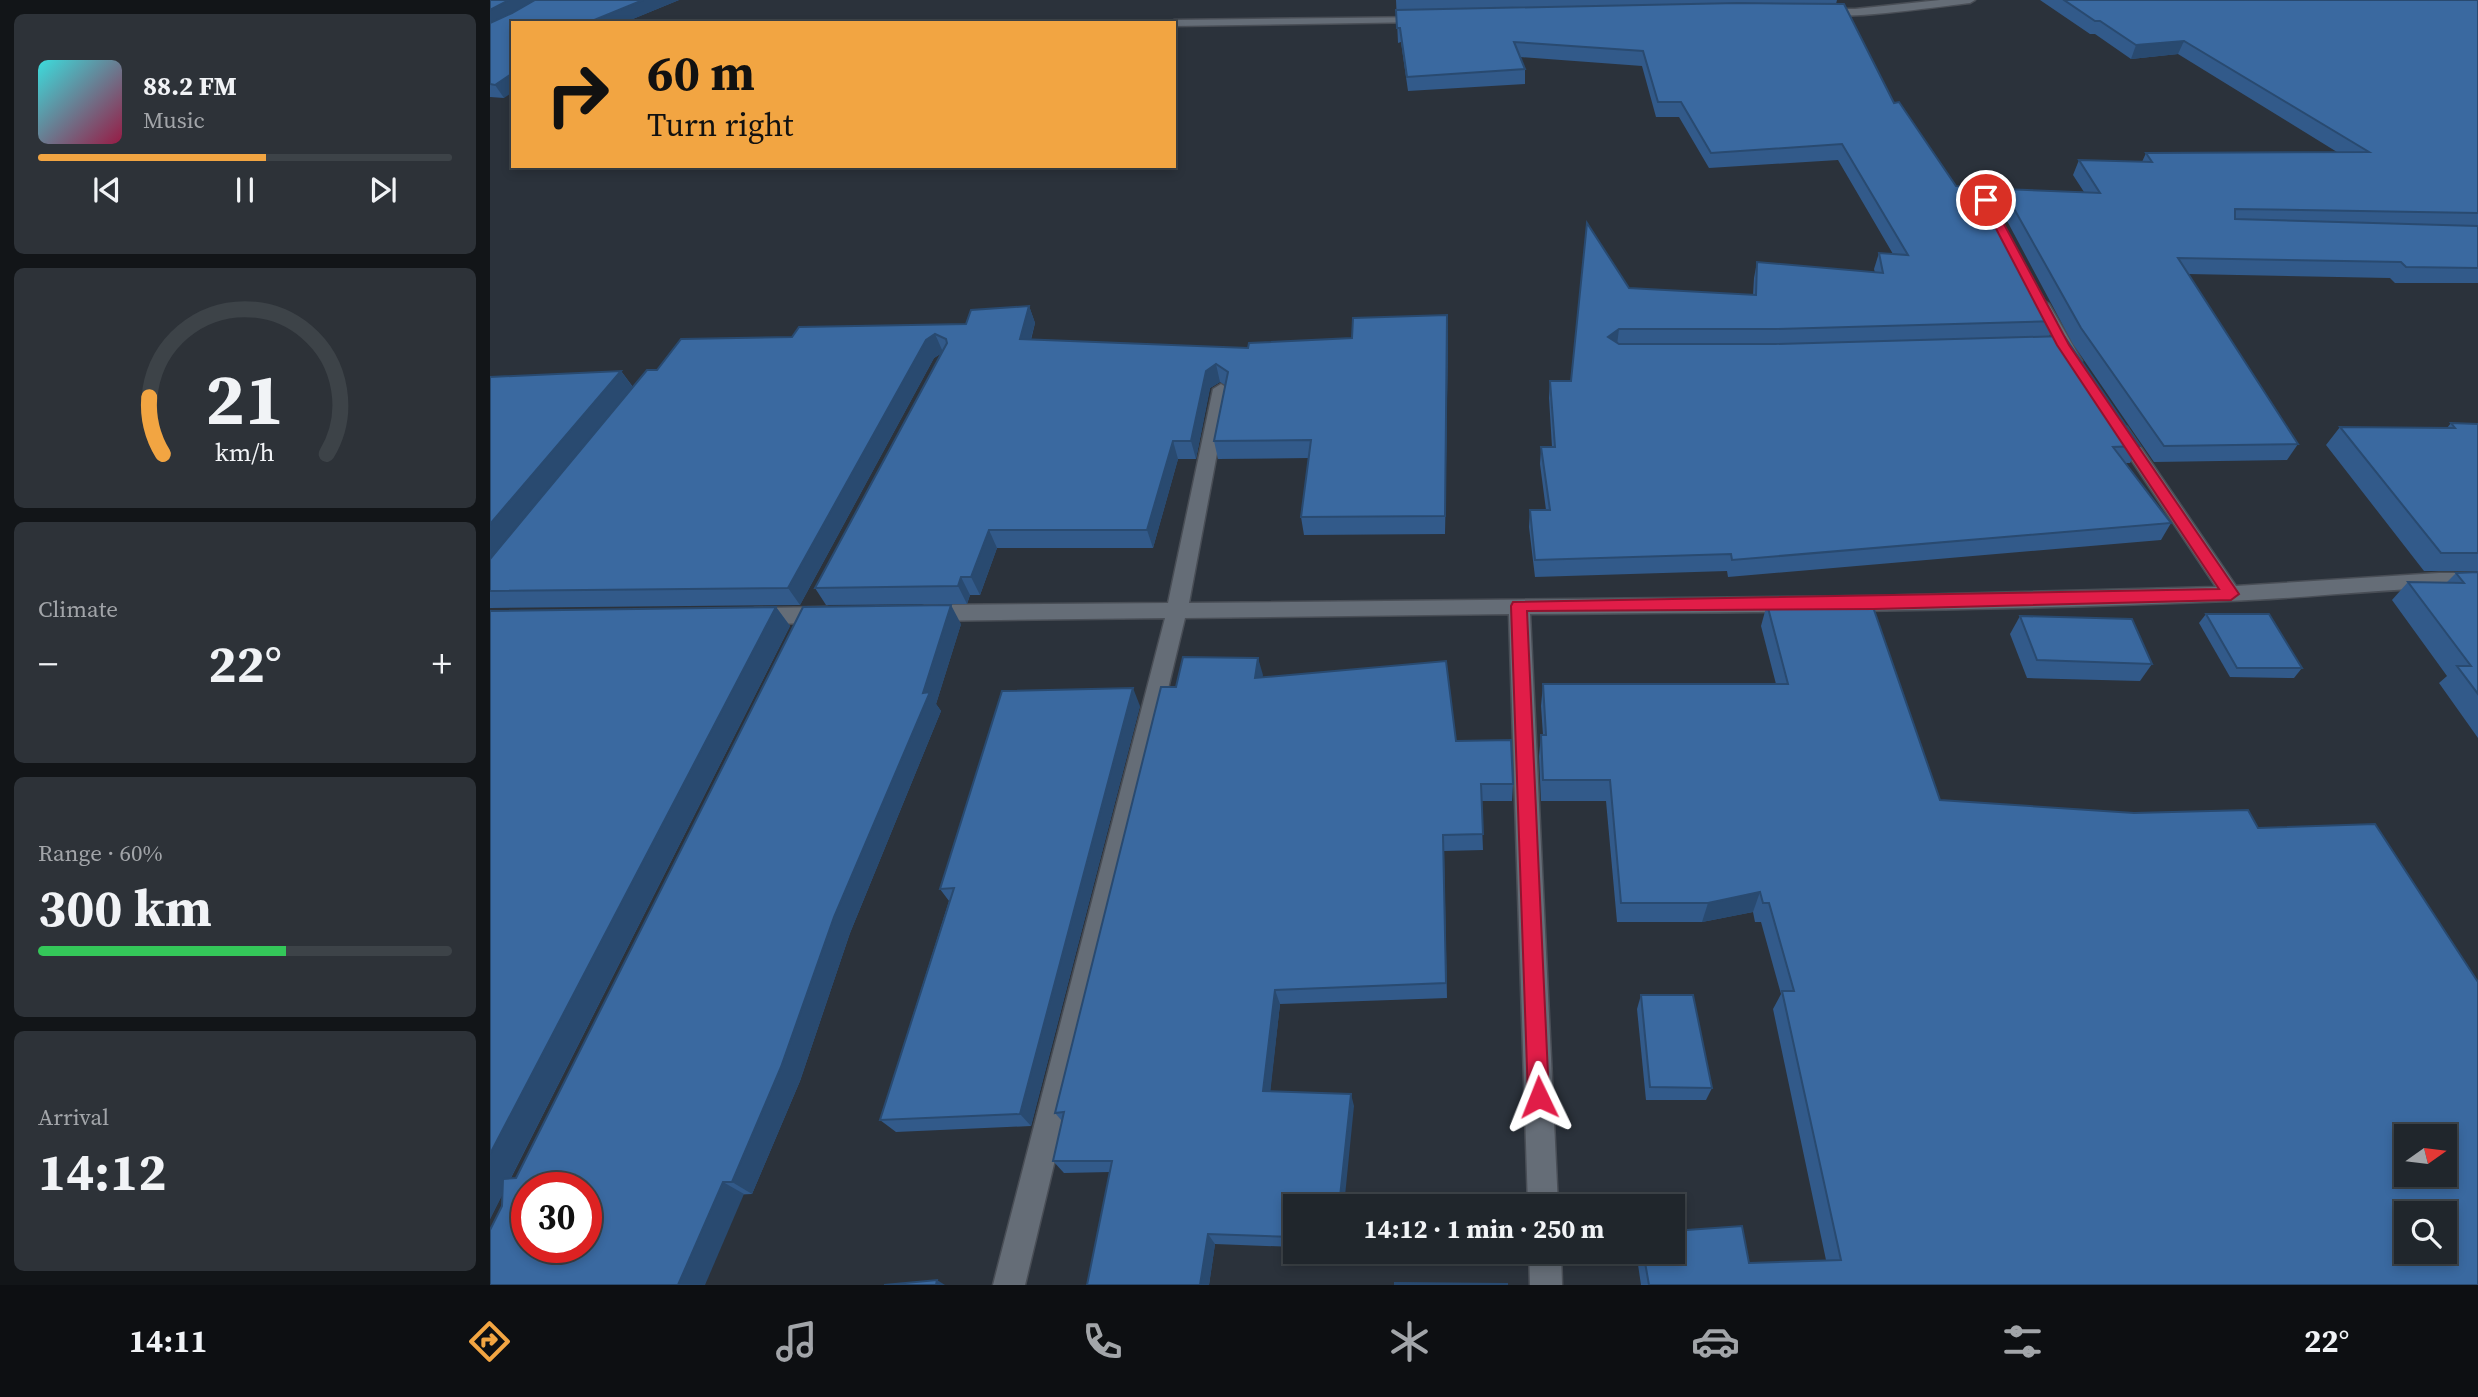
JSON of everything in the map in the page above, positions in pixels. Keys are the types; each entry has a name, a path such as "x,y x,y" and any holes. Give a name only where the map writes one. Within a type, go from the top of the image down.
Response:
{"street":[{"path":"1802,12 1855,12 1970,0"},
{"path":"1176,23 1436,19"},
{"path":"2031,285 2056,345 2086,379"},
{"path":"1009,1285 1177,610 1221,389"},
{"path":"2109,413 2231,594"},
{"path":"903,614 1874,603 2231,594 2439,580 2478,580"},
{"path":"795,640 821,590"},
{"path":"1519,606 1543,1194"},
{"path":"739,616 849,614"},
{"path":"1545,1264 1546,1285"}],"building":[{"path":"490,0 509,0 490,10"},
{"path":"535,0 643,0 592,21 511,21 511,74 495,85 490,84 490,23"},
{"path":"2064,0 2478,0 2478,213 2235,209 2235,219 2478,226 2478,268 2406,267 2401,262 2178,258 2298,444 2164,446 2081,328 2003,189 2100,193 2079,160 2152,162 2146,153 2369,152 2184,41 2136,45"},
{"path":"1738,3 1844,4 1894,103 1899,102 1956,186 1983,187 2056,321 1775,329 1619,329 1608,337 1619,344 1775,344 2064,336 2140,446 2113,447 2171,523 1732,560 1731,554 1535,560 1530,510 1550,510 1541,447 1555,447 1550,381 1571,381 1587,223 1629,288 1756,295 1757,262 1883,273 1879,253 1908,255 1842,144 1711,153 1681,102 1658,102 1643,51 1514,42 1525,69 1407,77 1396,10"},
{"path":"1029,306 1020,339 1248,348 1249,343 1352,338 1353,318 1447,315 1445,516 1301,517 1311,440 1214,441 1228,372 1216,364 1206,371 1191,441 1173,441 1147,530 989,530 971,577 961,577 958,586 815,588 947,343 946,339 935,334 926,340 788,588 490,591 490,559 647,370 657,370 681,339 792,337 799,327 966,324 971,310"},
{"path":"621,371 490,524 490,377"},
{"path":"2451,423 2478,424 2478,553 2441,553 2340,427 2455,428"},
{"path":"2478,572 2478,694 2457,666 2471,666 2408,582 2464,583 2456,573"},
{"path":"1767,604 1873,607 1940,800 2134,813 2248,810 2258,828 2375,824 2478,982 2478,1285 1649,1285 1645,1264 1685,1264 1685,1230 1742,1226 1749,1263 1841,1260 1782,991 1794,991 1769,903 1763,903 1760,892 1708,903 1621,903 1610,780 1543,780 1541,735 1546,735 1543,684 1788,684"},
{"path":"951,605 923,693 930,692 834,917 781,1067 732,1182 723,1182 678,1285 490,1285 490,1230 502,1206 503,1179 511,1178 511,1263 602,1263 602,1172 519,1172 803,607"},
{"path":"776,607 490,1154 490,611"},
{"path":"2206,614 2269,614 2302,668 2237,668"},
{"path":"2020,616 2132,619 2152,664 2037,660"},
{"path":"1183,657 1258,658 1255,678 1446,661 1456,741 1511,740 1513,784 1481,784 1483,834 1443,835 1446,983 1275,990 1263,1091 1351,1094 1340,1194 1283,1194 1283,1237 1208,1234 1200,1285 1087,1285 1112,1161 1053,1161 1064,1112 1055,1113 1161,687 1176,687"},
{"path":"1133,688 1020,1114 880,1120 954,888 940,889 1002,691"},
{"path":"1641,995 1693,995 1712,1088 1650,1087"},
{"path":"937,1280 936,1285 884,1285"},
{"path":"1507,1284 1507,1285 1395,1285"}],"route":[{"path":"1539,1097 1519,606 1874,603 2231,594 2063,345 1986,200"}]}
